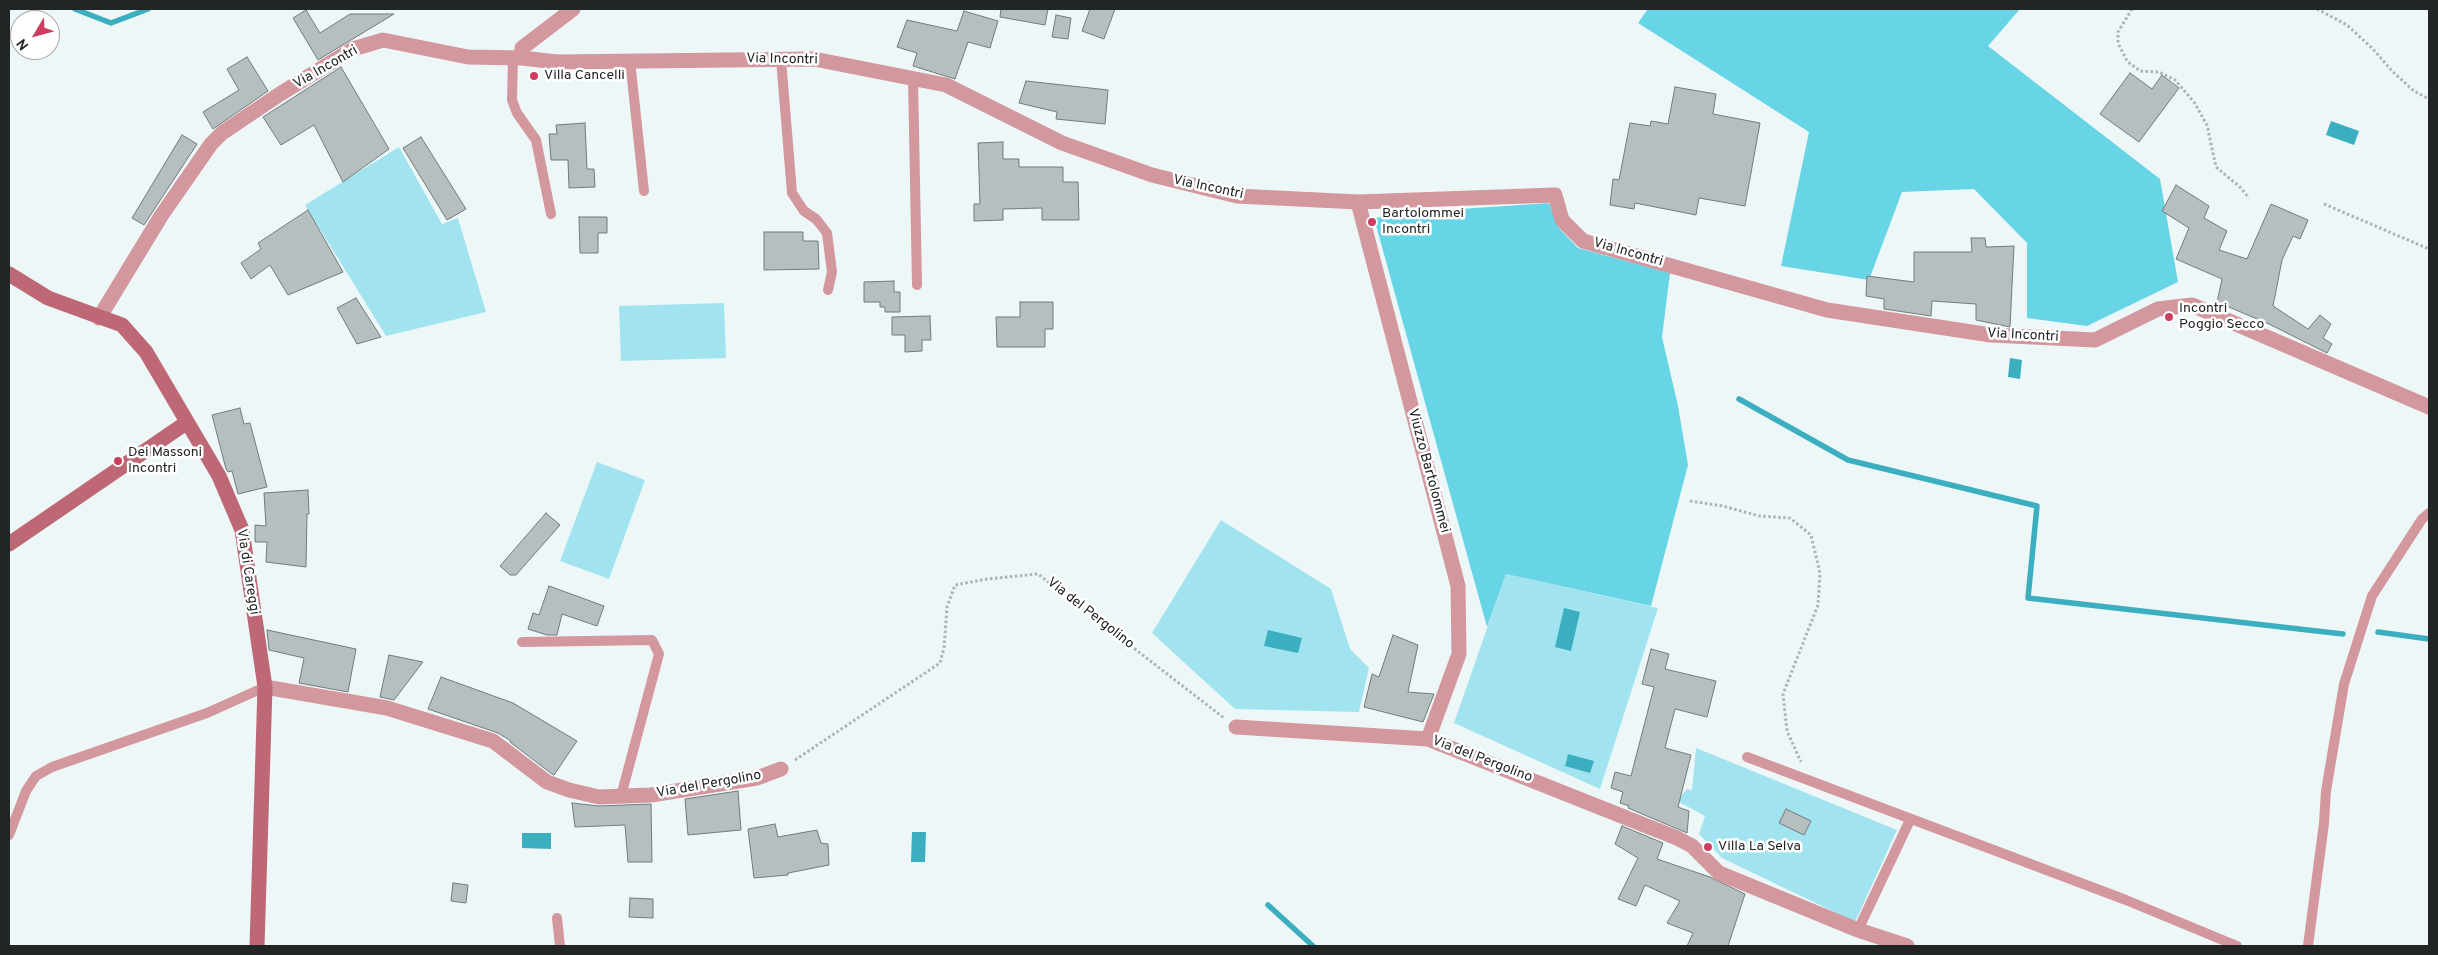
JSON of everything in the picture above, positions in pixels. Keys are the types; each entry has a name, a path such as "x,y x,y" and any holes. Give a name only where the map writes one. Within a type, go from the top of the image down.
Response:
{"street":[{"path":"517,58 522,48 573,9"},
{"name":"Via Incontri","path":"99,318 161,216 211,144 222,133 280,94 353,49 383,40 468,57 517,58 557,62 814,59 946,85 1062,143 1152,175 1237,196 1358,202 1556,195 1562,220 1583,241 1827,310 1991,335 2095,340 2158,309 2192,305 2429,408"},
{"name":"Viuzzo Bartolommei","path":"1358,202 1458,586 1459,654 1428,739"},
{"name":"Via di Careggi","path":"9,274 48,298 122,325 146,352 186,423 219,476 242,530 265,687 257,946"},
{"path":"9,544 186,423"},
{"name":"Via del Pergolino","path":"265,687 387,708 493,741 547,782 569,790 599,797 651,795 757,778 781,769"},
{"name":"Via del Pergolino","path":"1236,727 1428,739 1677,838 1692,846 1719,873 1858,930 1907,946"}],"lane":[{"path":"517,58 512,100 517,113 536,140 551,214"},
{"path":"781,59 792,193 804,211 816,219 827,233 832,272 828,290"},
{"path":"630,60 644,191"},
{"path":"912,78 917,285"},
{"path":"2308,946 2324,823 2326,792 2344,684 2372,596 2422,519 2429,513"},
{"path":"522,642 652,640 659,654 621,796"},
{"path":"9,835 26,791 36,776 52,768 207,713 265,687"},
{"path":"1747,757 2126,900 2236,946"},
{"path":"1858,930 1910,820"},
{"path":"557,918 560,946"}],"path":[{"path":"2132,9 2118,32 2118,43 2127,61 2140,71 2159,72 2175,80 2194,102 2207,125 2216,167 2240,186 2249,198"},
{"path":"2317,9 2347,26 2373,49 2392,71 2414,91 2429,100"},
{"path":"2324,204 2429,249"},
{"path":"1690,500 1759,516 1790,518 1811,535 1820,573 1818,605 1783,694 1787,731 1810,780"},
{"name":"Via del Pergolino","path":"781,769 940,662 944,648 947,607 955,584 1029,574 1038,574 1236,727"}],"shaded area":[{"path":"1648,9 2020,9 1988,46 2160,179 2178,282 2087,326 2027,318 2027,243 1974,189 1902,192 1869,280 1781,266 1809,132 1638,23"},
{"path":"2331,121 2359,131 2354,145 2326,135"},
{"path":"399,147 442,224 458,218 486,312 386,336 305,205"},
{"path":"1549,203 1559,228 1578,248 1670,273 1662,337 1678,406 1688,465 1651,606 1506,574 1487,627 1374,218 1446,210"},
{"path":"724,303 726,358 621,361 619,306"},
{"path":"2010,358 2022,360 2020,379 2008,377"},
{"path":"597,462 645,480 609,579 560,561"},
{"path":"1221,520 1331,589 1350,649 1369,668 1359,712 1235,709 1152,633"},
{"path":"1506,574 1658,608 1600,789 1454,723"},
{"path":"1564,608 1580,612 1571,651 1555,647"},
{"path":"1268,630 1302,638 1298,653 1264,646"},
{"path":"1696,748 1897,830 1855,922 1722,858 1699,834 1705,816 1677,801 1687,789 1692,790"},
{"path":"1568,754 1594,761 1590,773 1565,766"},
{"path":"912,832 926,832 925,862 911,862"},
{"path":"522,833 551,833 551,849 522,848"}],"building":[{"path":"1001,9 1048,9 1045,25 1000,17"},
{"path":"1090,9 1115,9 1104,39 1082,31"},
{"path":"306,10 320,33 350,14 394,14 318,60 293,18"},
{"path":"964,11 998,21 990,48 968,42 955,79 913,66 917,53 897,47 907,20 957,31"},
{"path":"1056,15 1071,18 1068,39 1052,37"},
{"path":"247,57 268,91 213,129 203,112 239,90 227,69"},
{"path":"341,67 389,149 343,182 314,125 281,145 263,117"},
{"path":"2130,73 2152,89 2162,75 2179,88 2139,142 2100,114"},
{"path":"1026,81 1108,90 1105,124 1056,119 1057,112 1019,103"},
{"path":"1675,87 1716,94 1713,114 1760,123 1745,206 1699,198 1696,215 1635,203 1634,209 1610,205 1613,179 1619,180 1630,123 1650,126 1651,121 1668,124"},
{"path":"585,123 587,169 594,169 595,187 569,188 568,160 551,160 549,134 557,134 556,125"},
{"path":"182,135 197,144 144,225 132,218"},
{"path":"421,137 466,209 447,220 403,148"},
{"path":"1003,142 1003,159 1019,159 1019,167 1063,167 1063,182 1078,182 1079,220 1042,220 1042,208 1003,209 1003,220 974,221 974,204 980,204 978,143"},
{"path":"2176,185 2209,206 2204,218 2227,231 2219,250 2247,259 2271,204 2308,220 2300,239 2293,236 2282,260 2273,306 2308,329 2320,315 2331,324 2323,338 2332,344 2327,353 2269,324 2217,302 2222,279 2176,259 2189,228 2162,211"},
{"path":"308,210 343,272 288,295 270,265 251,279 241,263 261,249 258,243"},
{"path":"579,217 607,217 607,233 598,233 598,253 580,253"},
{"path":"764,232 803,232 803,241 818,241 819,269 764,270"},
{"path":"1971,238 1985,238 1986,247 2014,246 2010,327 1976,320 1976,304 1932,301 1931,316 1884,309 1884,299 1866,296 1867,276 1914,282 1914,252 1972,252"},
{"path":"894,281 894,292 900,292 900,312 885,312 885,307 880,307 880,302 864,302 864,282"},
{"path":"356,298 381,337 357,344 337,308"},
{"path":"1020,302 1053,302 1053,329 1045,329 1045,347 997,347 996,317 1020,317"},
{"path":"930,316 931,340 922,340 922,351 905,352 905,335 892,335 892,317"},
{"path":"240,408 244,424 250,423 267,487 238,494 232,471 228,472 226,469 212,415"},
{"path":"308,490 309,514 307,514 306,567 266,562 267,542 255,542 255,525 266,526 264,493"},
{"path":"546,513 560,525 516,575 510,575 500,566"},
{"path":"549,586 604,606 597,626 562,614 557,635 547,635 528,629 533,613 539,615"},
{"path":"267,630 356,649 348,692 299,683 304,658 269,650"},
{"path":"1393,635 1418,645 1408,692 1434,694 1423,722 1364,707 1372,674 1379,677"},
{"path":"1651,649 1669,654 1665,669 1716,681 1707,717 1675,709 1665,748 1691,755 1678,807 1689,811 1687,833 1628,808 1629,806 1620,803 1623,792 1611,788 1615,772 1631,776 1654,687 1642,684"},
{"path":"389,655 423,662 394,700 380,697"},
{"path":"441,677 513,703 577,741 554,775 498,733 428,709"},
{"path":"738,791 741,830 688,835 685,799"},
{"path":"572,803 599,806 651,804 652,862 628,862 625,825 575,827"},
{"path":"1786,809 1811,821 1804,835 1779,823"},
{"path":"775,824 778,837 817,830 821,843 828,844 829,865 788,873 788,875 754,878 748,829"},
{"path":"1622,826 1663,843 1657,859 1710,877 1745,894 1728,946 1687,946 1693,933 1667,923 1680,901 1645,885 1636,906 1618,899 1638,858 1615,844"},
{"path":"453,883 468,885 466,903 451,901"},
{"path":"630,898 653,899 653,918 629,917"}],"waterway":[{"path":"75,9 111,23 148,9"},
{"path":"1739,399 1848,460 2037,506 2028,598 2343,634"},
{"path":"2378,632 2429,639"},
{"path":"1268,905 1313,946"}],"place":[{"name":"Villa Cancelli","path":"534,76"},
{"name":"Bartolommei Incontri","path":"1372,222"},
{"name":"Incontri Poggio Secco","path":"2169,317"},
{"name":"Dei Massoni Incontri","path":"118,461"},
{"name":"Villa La Selva","path":"1708,847"}]}
